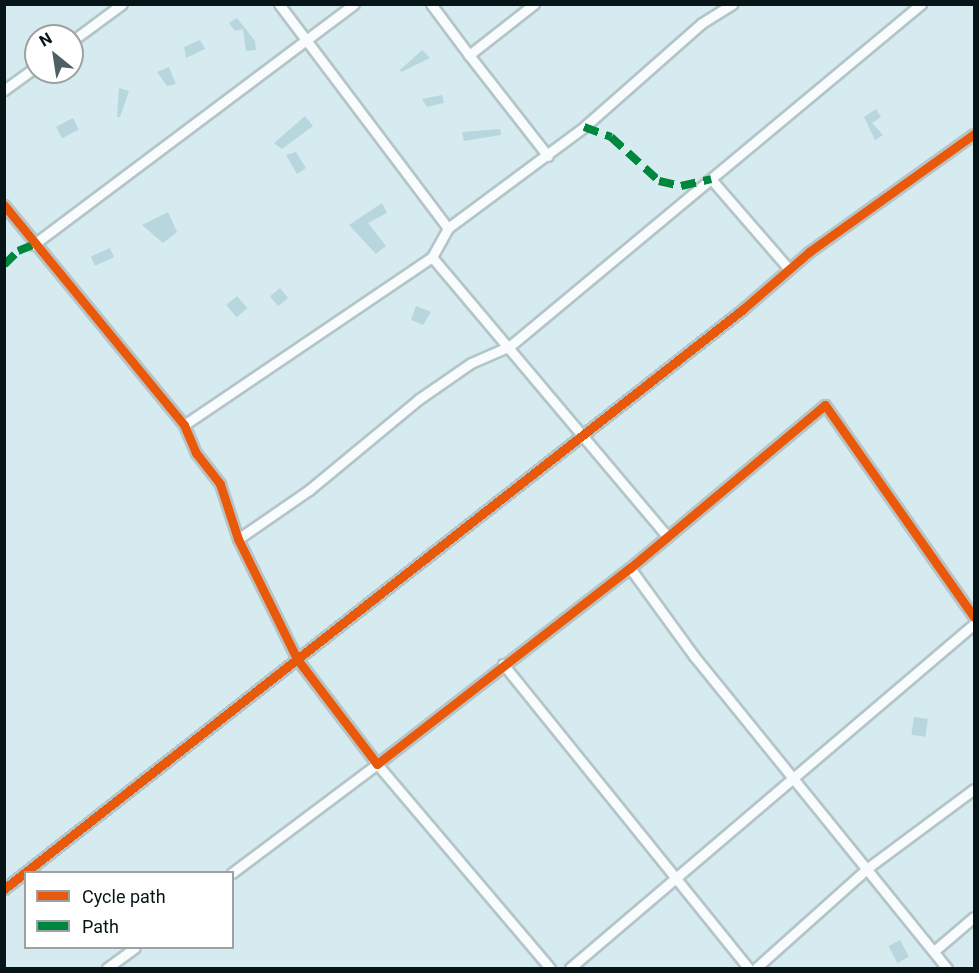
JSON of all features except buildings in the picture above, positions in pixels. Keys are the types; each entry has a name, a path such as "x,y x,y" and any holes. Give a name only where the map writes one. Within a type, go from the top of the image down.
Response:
{"street":[{"path":"84,32 122,4"},
{"path":"279,4 448,228"},
{"path":"33,245 354,4"},
{"path":"431,4 548,156"},
{"path":"469,55 534,4"},
{"path":"184,425 432,257 448,228 548,156 702,23 732,4"},
{"path":"238,539 309,490 419,399 471,363 510,346 921,4"},
{"path":"4,90 24,76"},
{"path":"27,871 581,437 789,270 975,134"},
{"path":"711,179 789,270"},
{"path":"4,205 33,245 184,425 196,453 220,484 238,539 297,659 376,764 550,969"},
{"path":"432,257 510,346 581,437 667,536"},
{"path":"234,871 630,568 825,405 975,617"},
{"path":"630,568 694,656 869,867 947,969"},
{"path":"570,969 975,624"},
{"path":"503,664 748,969"},
{"path":"756,969 869,867 975,789"},
{"path":"4,889 24,873"},
{"path":"934,951 975,917"},
{"path":"107,969 134,949"}],"marked path":[{"path":"584,127 611,137 659,181 681,186 711,179"},
{"path":"4,265 18,251 33,245"}],"cycle path":[{"path":"27,871 742,310 809,252 974,134"},
{"path":"4,205 184,425 196,453 220,484 238,539 297,659 377,764 630,568 825,405 974,617"},
{"path":"4,889 24,873"}]}
